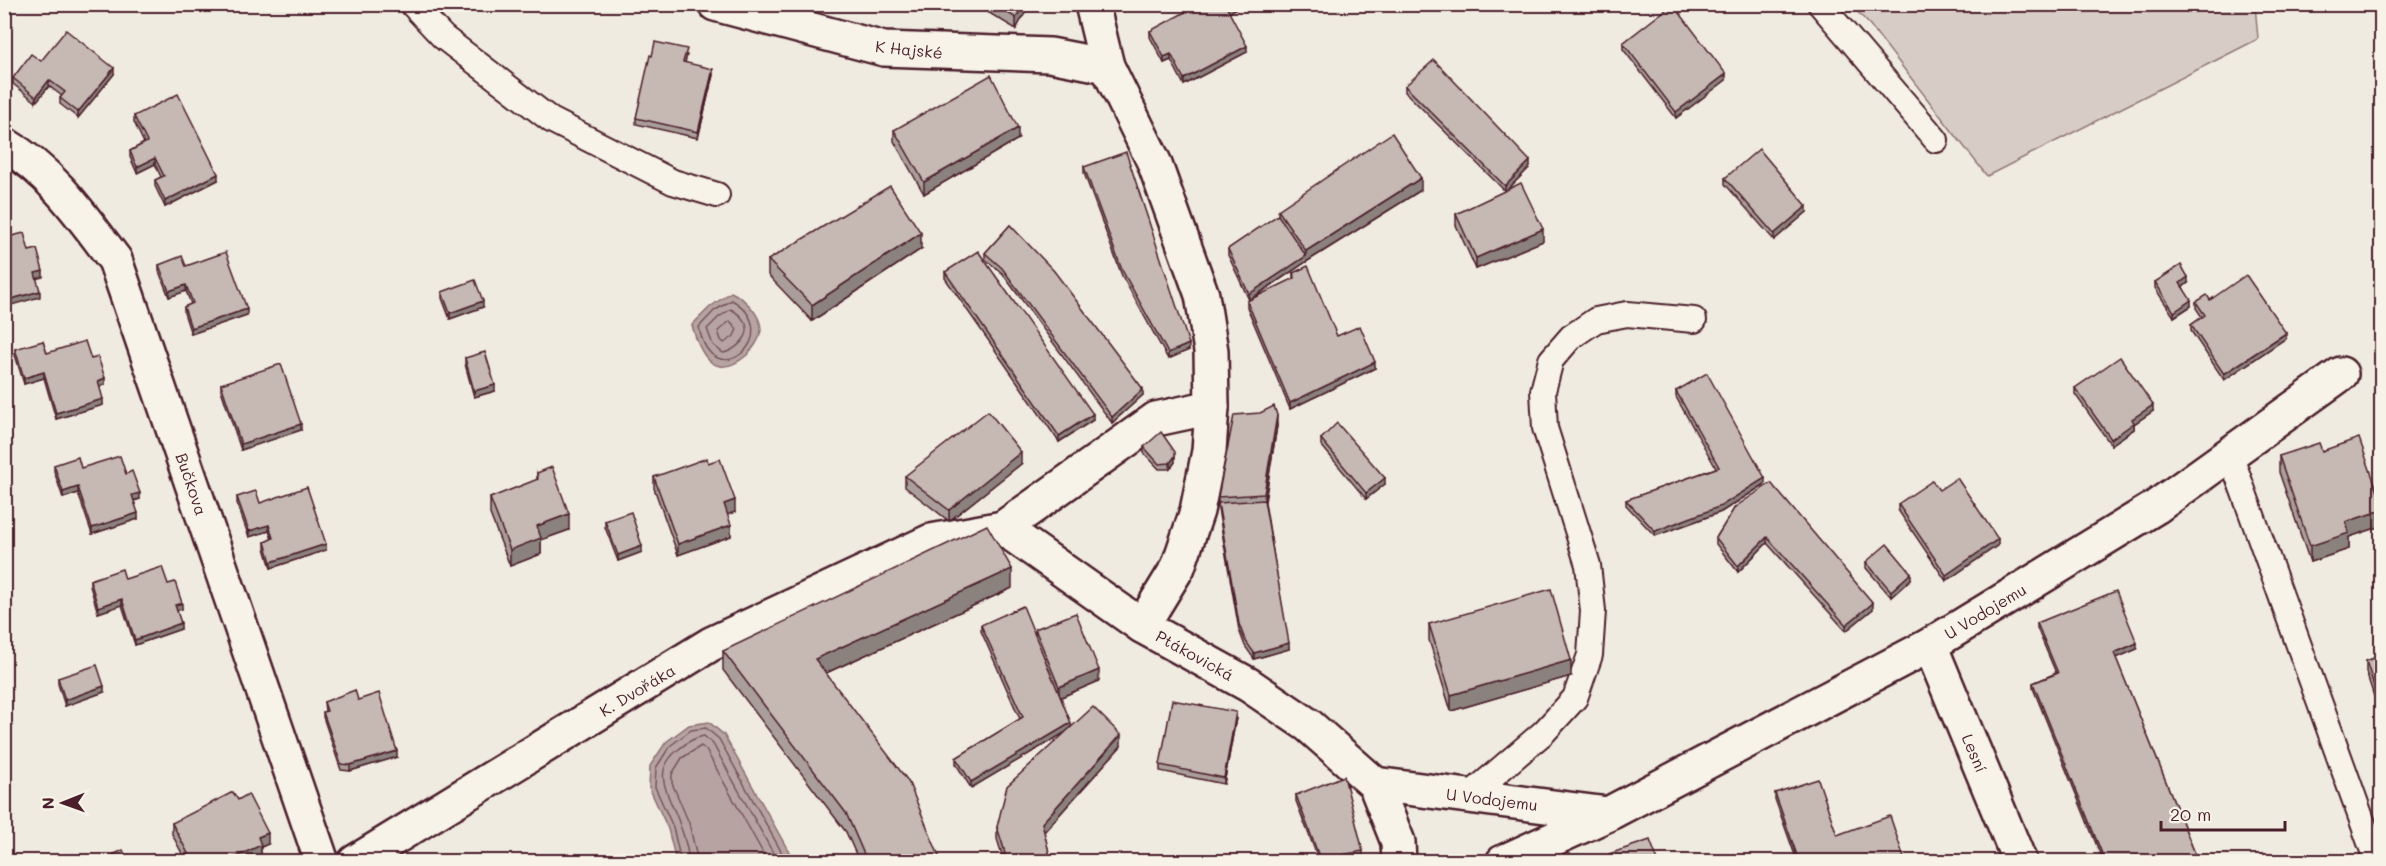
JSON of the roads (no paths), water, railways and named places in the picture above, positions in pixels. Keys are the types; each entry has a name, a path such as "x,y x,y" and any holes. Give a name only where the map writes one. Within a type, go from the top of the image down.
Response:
{"street":[{"name":"K Hajské","path":"715,4 884,49 1050,56 1107,66"},
{"path":"1092,4 1107,66 1154,162 1202,295 1211,351 1212,407 1209,451 1197,511 1178,567 1142,626"},
{"name":"Bučkova","path":"4,144 20,153 63,191 115,260 322,861"},
{"name":"U Vodojemu","path":"1503,861 1608,814 1930,645 2156,507 2341,374"},
{"path":"1003,528 1156,420 1212,407"},
{"name":"K. Dvořáka","path":"355,861 711,644 931,542 1003,528"},
{"name":"Ptákovická","path":"1003,528 1142,626 1249,685 1308,725 1375,784 1398,842 1400,861"},
{"name":"Lesní","path":"1930,645 2020,861"},
{"name":"U Vodojemu","path":"1375,784 1608,814"}],"lane":[{"path":"412,4 443,37 551,120 673,182 717,195"},
{"path":"1820,4 1936,140"},
{"path":"1469,796 1544,732 1575,698 1590,655 1593,611 1588,565 1545,428 1543,391 1551,360 1570,338 1596,320 1627,314 1694,320"},
{"path":"2230,454 2377,861"}],"water":[{"path":"731,292 741,298 755,313 761,325 761,331 756,344 747,355 736,363 718,366 704,355 692,325 710,307"},
{"path":"709,722 724,735 794,861 676,861 668,829 649,787 650,766 666,742 689,725"}]}
